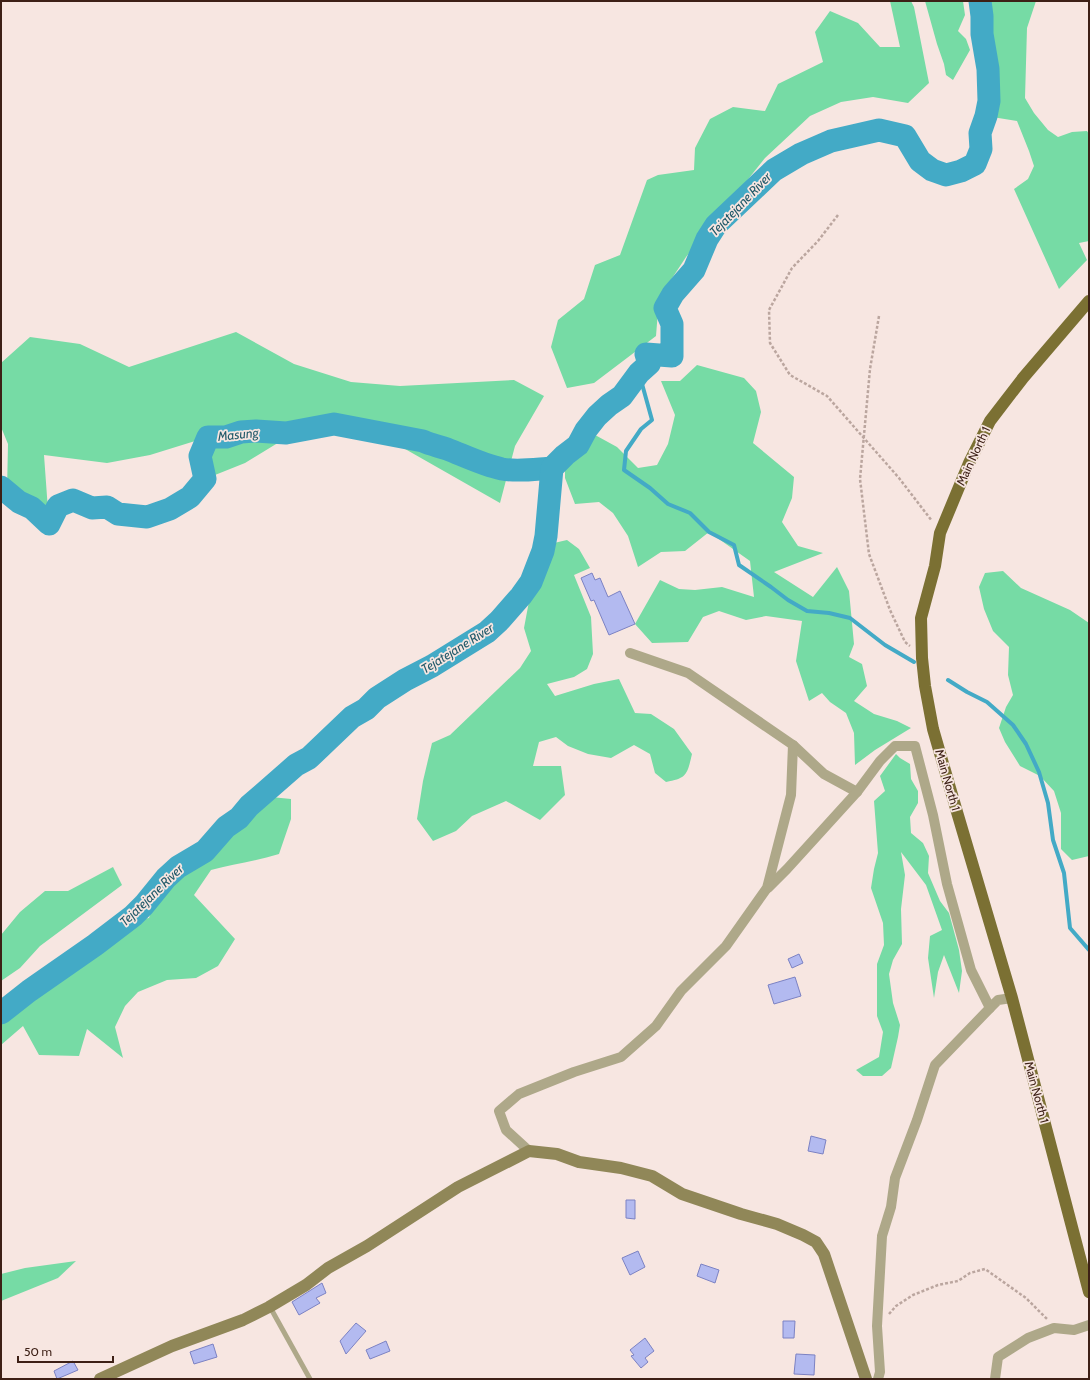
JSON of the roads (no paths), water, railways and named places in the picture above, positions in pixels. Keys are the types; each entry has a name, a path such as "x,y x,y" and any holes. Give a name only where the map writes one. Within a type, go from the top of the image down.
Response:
{"main road":[{"name":"Main North 1","path":"1089,300 1023,378 990,421 969,463 940,533 934,566 921,618 924,686 933,729 956,812 1012,998 1089,1292"}],"street":[{"path":"630,653 688,673 793,745 824,774 857,792"},
{"path":"767,888 790,795 793,745"},
{"path":"529,1151 506,1130 499,1111 519,1094 574,1072 620,1056 656,1026 681,991 726,946 767,888 787,869 857,792 880,761 895,746 915,746 933,815 947,884 971,970 990,1008"},
{"path":"878,1379 880,1372 877,1326 882,1236 891,1207 895,1178 917,1120 935,1065 998,1000 1012,998"},
{"path":"100,1379 172,1346 243,1320 269,1307 306,1285 328,1268 367,1246 458,1187 529,1151 557,1154 579,1162 621,1168 652,1176 682,1194 741,1214 777,1224 816,1242 824,1254 866,1379"},
{"path":"995,1379 998,1357 1028,1338 1054,1328 1074,1330 1089,1325"}],"lane":[{"path":"269,1307 310,1379"}],"waterway":[{"name":"Tejatejane River","path":"1,1013 133,916 166,878 178,867 205,851 226,827 239,818 249,806 296,765 309,758 352,717 366,709 377,698 405,680 432,666 487,632 499,621 531,582 543,551 546,536 552,468 578,445 586,430 597,416 622,396 639,373 649,364 646,354 672,356 672,324 665,308 673,294 694,270 707,239 716,225 774,170 801,154 831,141 879,130 905,136 920,161 932,170 946,175 961,171 975,164 981,149 980,133 989,101 988,69 982,34 980,1"},
{"path":"639,373 652,420 641,429 626,451 624,470 650,488 668,504 690,513 709,532 734,545 739,565 788,600 807,611 829,613 850,618 885,645 914,662"},
{"name":"Masung","path":"1,487 19,502 32,508 49,524 58,506 73,500 92,508 107,507 118,514 147,517 170,509 190,497 205,479 200,456 208,437 226,437 241,432 256,431 286,433 334,424 423,441 481,463 502,469 521,470 552,468"},
{"path":"948,680 987,702 1013,725 1026,744 1039,772 1048,803 1053,840 1064,873 1070,928 1089,950"}]}
